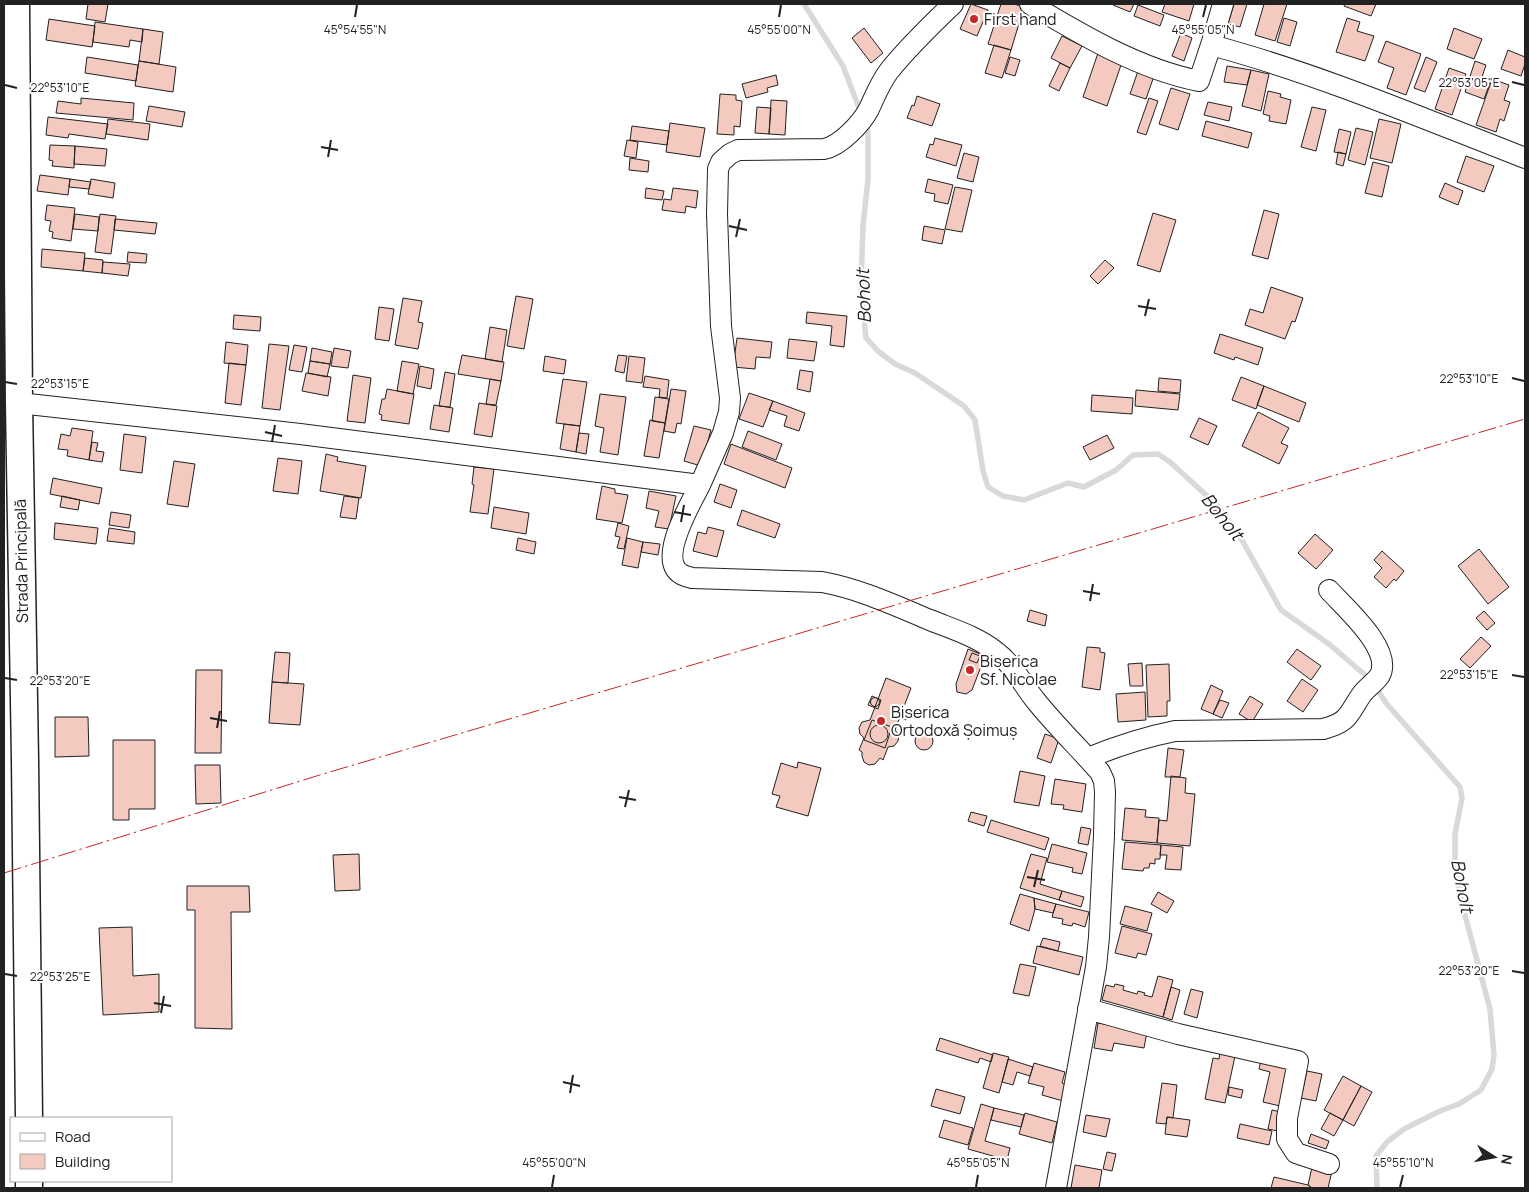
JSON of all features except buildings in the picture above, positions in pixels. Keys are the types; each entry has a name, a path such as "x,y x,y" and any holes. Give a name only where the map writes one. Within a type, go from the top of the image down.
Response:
{"main road":[{"name":"Strada Principală","path":"16,4 18,404 25,750 28,1117"}],"street":[{"path":"953,4 889,72 876,92 868,111 839,143 824,149 738,150 721,162 718,169 717,214 722,326 730,398 729,412 723,433 700,485 684,515 672,549 672,558 674,566 680,574 692,578 822,582 859,590 984,643 997,652 1013,669 1059,729 1100,772 1104,781 1105,792 1101,912 1096,967 1056,1188"},
{"path":"1030,4 1104,45 1148,66 1180,77 1199,81 1212,45 1223,4"},
{"path":"1212,45 1280,65 1525,158"},
{"path":"18,404 300,434 700,485"},
{"path":"1088,758 1119,745 1175,731 1323,728 1333,726 1349,716 1362,693 1374,682 1382,666 1382,657 1372,638 1329,590"},
{"path":"1088,1009 1178,1034 1298,1061 1287,1118 1286,1140 1296,1154 1329,1164"}],"waterway":[{"name":"Boholt","path":"804,4 843,66 861,113"},
{"name":"Boholt","path":"865,124 868,131 868,179 863,226 861,285 866,338 878,351 895,364 915,373 964,406 975,420 983,471 988,487 1003,496 1024,500 1068,483 1084,487 1116,470 1133,455 1158,454 1170,462 1217,505 1242,540 1281,610 1329,644 1372,681 1386,703 1460,787 1462,798 1455,834 1455,869 1462,904 1490,1009 1494,1055 1492,1069 1481,1090 1459,1104 1404,1129 1387,1142 1376,1156 1377,1188"}],"power":[{"path":"4,873 323,774 1525,419"}],"place":[{"name":"First hand","path":"974,19"},
{"name":"Biserica Sf. Nicolae","path":"970,670"},
{"name":"Biserica Ortodoxă Șoimuș","path":"881,721"}]}
